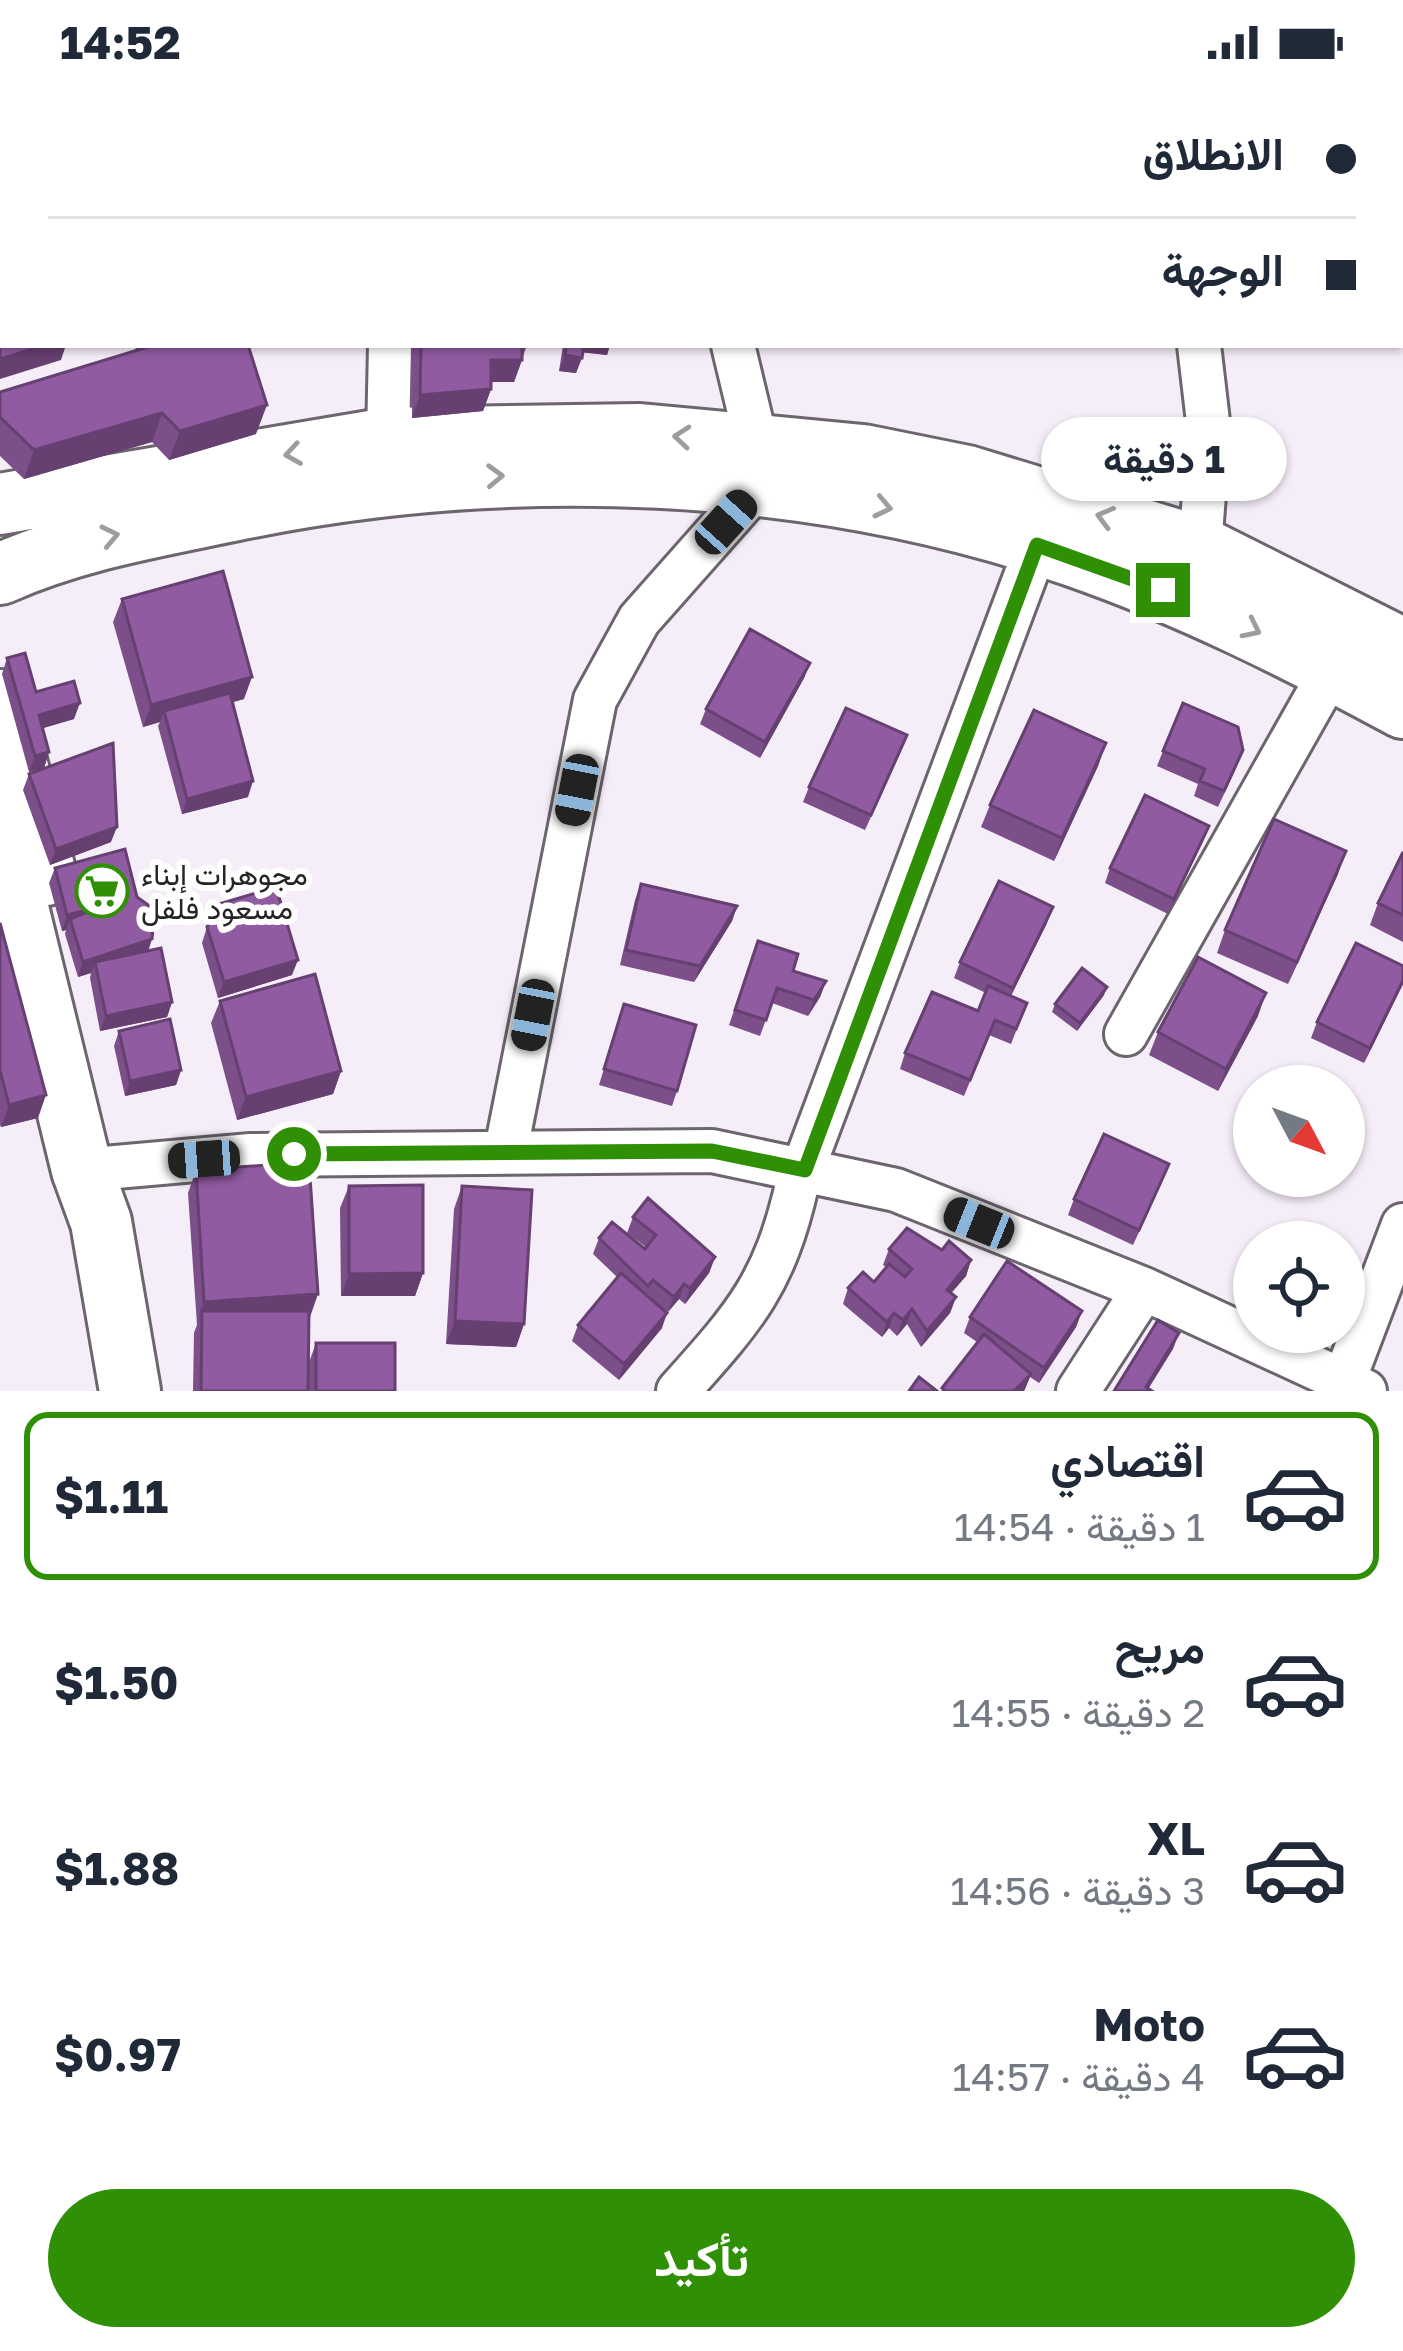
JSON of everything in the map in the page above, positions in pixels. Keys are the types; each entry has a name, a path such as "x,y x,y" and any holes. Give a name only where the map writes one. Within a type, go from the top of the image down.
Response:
{"street":[{"path":"388,438 390,348"},
{"path":"506,1150 595,700 639,620 756,467 734,348"},
{"path":"1199,348 1209,430 1200,548"},
{"path":"0,504 388,438 640,434 872,504 1037,545 1188,600 1403,708"},
{"path":"0,574 94,539 270,503 434,478 918,464 1200,548 1403,649"},
{"path":"678,1391 742,1319 781,1253 805,1170 1037,545"},
{"path":"1126,1034 1332,670"},
{"path":"0,700 49,883 130,1391"},
{"path":"0,835 97,1186"},
{"path":"97,1186 251,1155 712,1151 896,1190 1144,1289 1350,1388 1403,1226"},
{"path":"1078,1391 1144,1289"}],"building":[{"path":"0,348 35,348 0,359"},
{"path":"144,348 249,348 267,405 180,431 162,413 34,450 0,417 0,392"},
{"path":"421,348 522,348 522,360 491,360 491,389 420,395"},
{"path":"566,348 584,348 582,358 565,355"},
{"path":"223,571 252,677 151,705 122,599"},
{"path":"750,629 810,663 765,742 706,709"},
{"path":"25,653 36,692 74,681 80,703 39,715 49,752 35,756 7,658"},
{"path":"230,693 253,781 187,799 164,711"},
{"path":"1183,703 1238,727 1243,750 1224,791 1200,781 1205,769 1163,751"},
{"path":"846,708 907,735 871,815 809,787"},
{"path":"1034,710 1106,743 1062,838 990,805"},
{"path":"113,743 117,827 56,849 29,774"},
{"path":"1145,795 1209,826 1174,899 1110,868"},
{"path":"1274,819 1346,851 1297,962 1225,930"},
{"path":"125,849 137,897 155,910 152,939 83,962 70,919 103,906 67,915 55,868"},
{"path":"1403,852 1403,915 1378,903"},
{"path":"999,881 1053,907 1013,988 960,962"},
{"path":"641,884 737,906 700,966 626,950"},
{"path":"276,887 298,960 224,982 207,927 219,904"},
{"path":"0,923 46,1095 9,1105 0,1071"},
{"path":"758,941 798,954 793,971 826,981 814,1000 777,988 766,1020 735,1010"},
{"path":"1356,943 1403,966 1403,980 1370,1048 1317,1022"},
{"path":"161,948 172,1002 106,1016 95,962"},
{"path":"1198,957 1266,993 1226,1069 1158,1032"},
{"path":"1082,968 1107,987 1080,1023 1055,1004"},
{"path":"315,974 341,1071 246,1097 220,1001"},
{"path":"988,986 1027,1003 1016,1029 995,1020 970,1080 905,1053 932,992 978,1011"},
{"path":"624,1004 696,1025 677,1091 604,1069"},
{"path":"170,1019 181,1070 130,1081 119,1031"},
{"path":"1104,1134 1169,1164 1139,1230 1074,1199"},
{"path":"309,1162 318,1294 204,1302 196,1170"},
{"path":"423,1185 423,1273 349,1274 349,1186"},
{"path":"462,1186 532,1190 524,1324 455,1321"},
{"path":"648,1198 715,1257 690,1288 684,1284 674,1297 653,1280 648,1286 599,1238 612,1222 645,1249 656,1235 633,1217"},
{"path":"907,1228 942,1250 949,1241 971,1260 947,1290 956,1297 927,1331 912,1309 903,1320 894,1313 887,1322 848,1288 863,1272 874,1282 889,1264 905,1277 912,1269 889,1249"},
{"path":"1007,1261 1082,1311 1044,1368 970,1317"},
{"path":"621,1273 667,1313 624,1364 578,1325"},
{"path":"202,1311 309,1311 308,1391 201,1391"},
{"path":"1158,1320 1179,1333 1146,1387 1152,1391 1114,1391"},
{"path":"984,1334 1031,1374 1014,1391 946,1391 942,1388"},
{"path":"316,1343 395,1343 395,1391 316,1391"},
{"path":"919,1377 937,1391 909,1391"}],"place":[{"name":"مجوهرات إبناء مسعود فلفل","path":"102,891"}],"route":[{"path":"294,1154 712,1151 805,1170 1037,545 1163,590"}]}
